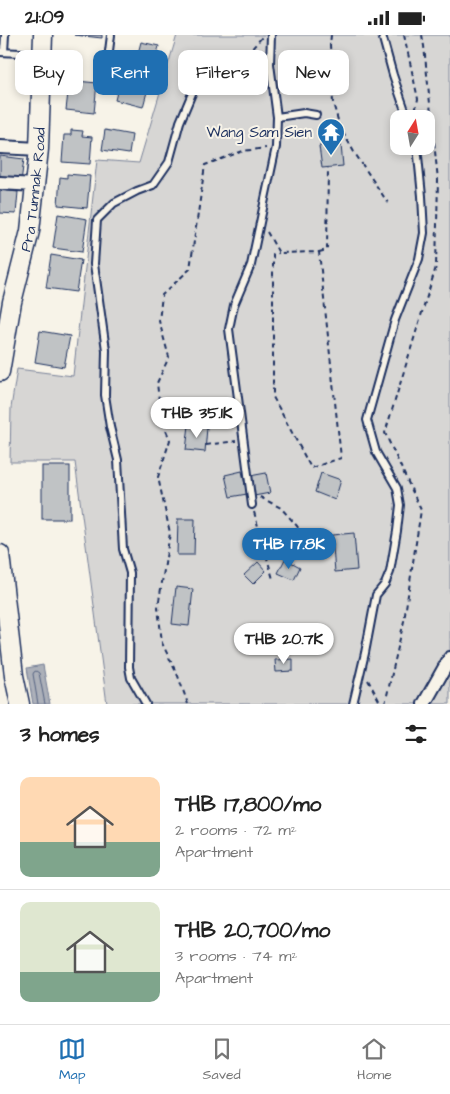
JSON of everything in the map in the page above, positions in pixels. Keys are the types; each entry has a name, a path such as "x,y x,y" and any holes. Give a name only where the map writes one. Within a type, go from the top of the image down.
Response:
{"street":[{"name":"Pra Tumnak Road","path":"42,50 43,35"},
{"name":"Pra Tumnak Road","path":"0,371 6,301 30,231 34,185 40,149 41,95"},
{"path":"0,147 40,149"},
{"path":"0,183 34,185"},
{"path":"0,555 14,677 20,704"},
{"path":"424,704 450,658"}],"lane":[{"path":"5,35 2,52 15,53"},
{"path":"109,50 111,35"},
{"path":"252,505 229,329 234,305 251,265 276,147 277,117 270,74 271,35"},
{"path":"382,35 405,110"},
{"path":"146,704 131,678 129,667 130,573 123,549 118,460 105,395 106,350 94,264 97,220 114,203 153,185 169,162 180,122 191,95"},
{"path":"277,117 304,113 316,115"},
{"path":"353,704 362,669 376,595 385,584 390,572 397,531 400,505 397,488 376,452 367,420 395,320 419,259 424,233 418,155"}],"path":[{"path":"251,50 264,35"},
{"path":"330,35 333,103 340,127 354,152 388,203"},
{"path":"404,35 418,99 415,110"},
{"path":"385,704 404,621 421,510 384,433 436,267 438,180 422,35"},
{"path":"188,704 178,676 162,643 158,607 170,533 158,477 170,440 161,418 157,383 169,357 159,321 162,295 190,269 205,165 243,151 276,147"},
{"path":"319,252 341,458 311,467 273,397 274,254 319,252 327,249 328,167"},
{"path":"261,221 279,253"},
{"path":"206,445 243,440"},
{"path":"251,497 259,496 281,508 297,526 315,554"},
{"path":"252,505 273,579"},
{"path":"362,669 381,704"}],"shaded area":[{"path":"177,35 450,35 450,704 107,704 75,462 10,462 11,408 17,369 73,376 97,160 139,163 159,95 168,95 168,65"}],"water":[{"path":"43,665 50,704 33,704 27,668"}],"building":[{"path":"74,35 102,35 102,38"},
{"path":"141,42 159,46 158,50 139,50"},
{"path":"83,82 93,83 93,95 96,95 94,113 66,110 68,95 83,95"},
{"path":"116,95 146,95 143,107 115,100"},
{"path":"71,130 83,131 82,136 92,137 90,164 62,162 64,135 71,135"},
{"path":"105,130 132,135 129,154 102,150"},
{"name":"Wang Sam Sien","path":"341,145 343,166 322,168 319,146"},
{"path":"0,156 24,159 21,182 0,179"},
{"path":"67,174 90,176 87,208 58,205 60,177 67,178"},
{"path":"0,190 18,192 16,214 0,213"},
{"path":"58,214 87,219 82,252 53,248"},
{"path":"51,255 81,260 76,292 46,288"},
{"path":"40,331 70,336 64,367 35,362"},
{"path":"189,425 207,427 205,452 186,450"},
{"path":"42,466 70,466 70,519 42,519"},
{"path":"242,471 247,494 230,497 225,475"},
{"path":"266,473 270,493 254,496 250,476"},
{"path":"321,473 341,480 335,500 315,492"},
{"path":"178,519 195,519 194,555 177,555"},
{"path":"354,533 357,570 335,572 332,535"},
{"path":"285,559 300,567 294,580 278,573"},
{"path":"258,562 266,571 253,584 244,575"},
{"path":"176,587 193,589 189,626 172,624"},
{"path":"293,659 293,671 276,672 275,660"}],"place":[{"name":"Wang Sam Sien","path":"331,156"}]}
